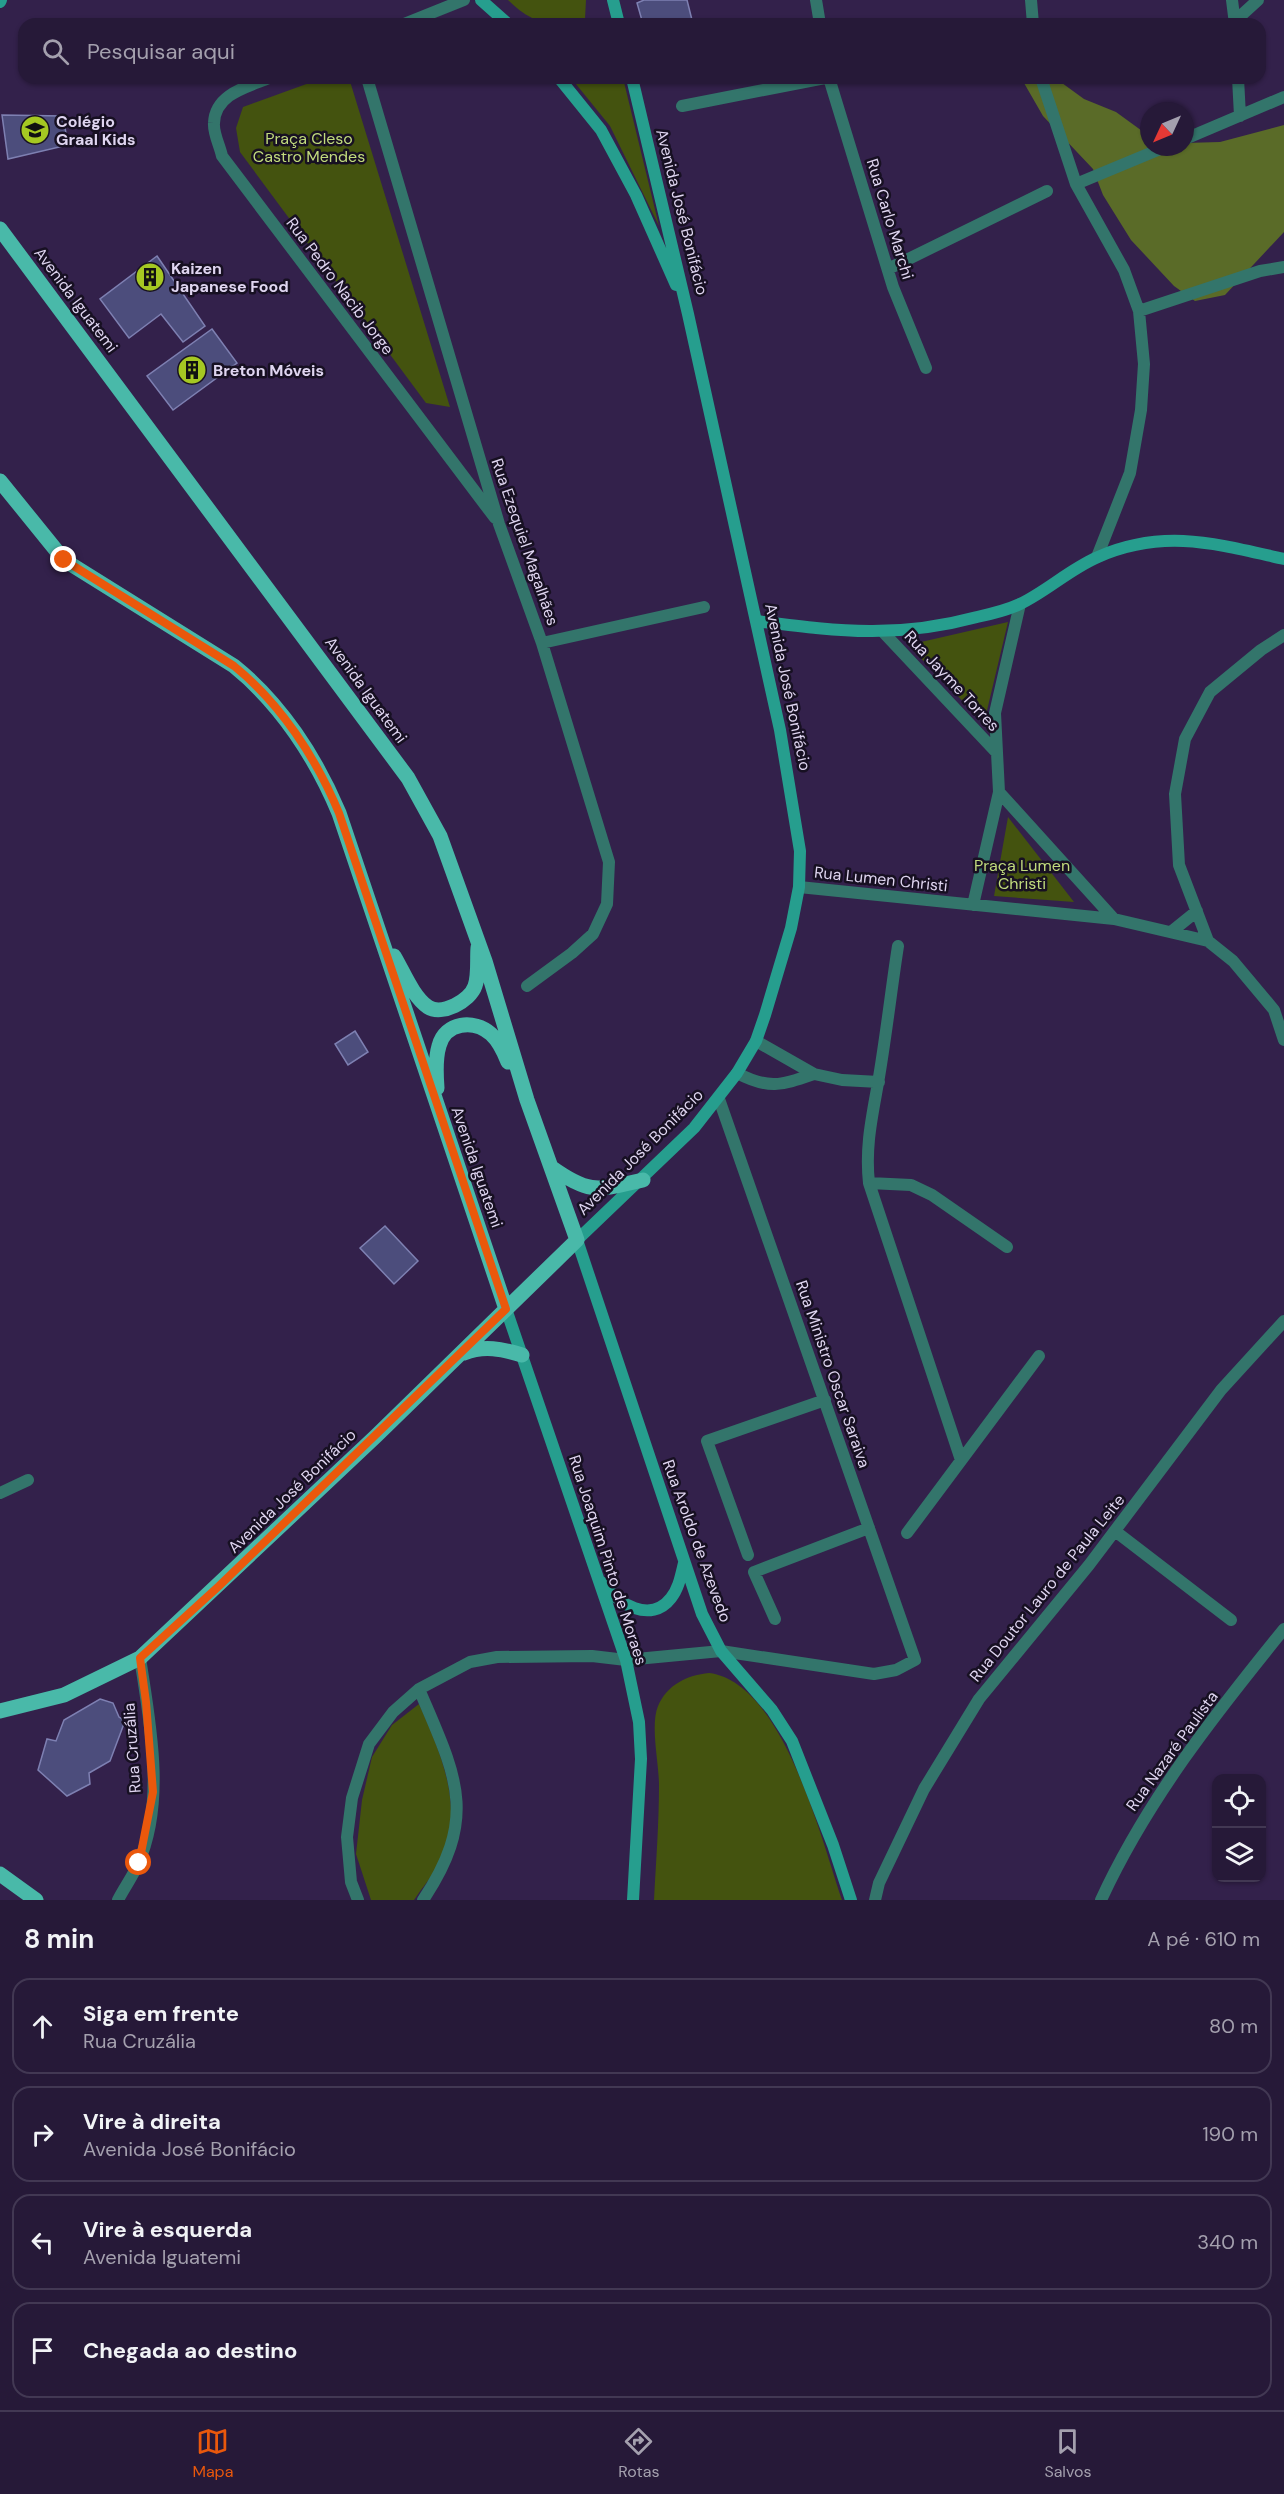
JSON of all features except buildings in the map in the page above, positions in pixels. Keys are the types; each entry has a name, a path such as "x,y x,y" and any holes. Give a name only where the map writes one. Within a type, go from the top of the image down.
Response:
{"main road":[{"path":"481,0 501,18"},
{"path":"564,84 601,130 636,195 688,314"},
{"name":"Avenida José Bonifácio","path":"0,1711 64,1695 140,1658 219,1586 577,1240 643,1180 719,1099 756,1041 791,928 799,887 800,851 780,730 688,314 633,84"},
{"name":"Avenida Iguatemi","path":"0,229 408,778 440,836 478,942 527,1100 577,1240"},
{"name":"Avenida Iguatemi","path":"0,481 64,560 234,666 252,681 292,727 326,783 506,1309"},
{"path":"756,621 884,633 925,629 1020,604 1097,557 1133,544 1165,539 1200,540 1284,559"},
{"path":"376,924 418,996 429,1008 441,1010 465,999 475,986 478,942"},
{"path":"438,1105 436,1076 439,1044 448,1031 466,1024 477,1025 492,1034 501,1047 527,1100"},
{"path":"550,1167 572,1182 587,1188 604,1189 643,1180"},
{"name":"Rua Aroldo de Azevedo","path":"577,1240 702,1614 721,1651 772,1710 792,1741 833,1845 851,1900"},
{"name":"Rua Joaquim Pinto de Moraes","path":"506,1309 626,1660 639,1722 641,1759 633,1900"},
{"path":"459,1356 476,1348 490,1348 522,1355"},
{"path":"594,1570 609,1593 629,1608 653,1610 670,1600 680,1583 684,1563"},
{"path":"0,1874 36,1900"}],"street":[{"path":"419,18 464,0"},
{"path":"816,0 819,18"},
{"path":"1031,0 1032,18"},
{"path":"1232,0 1234,18"},
{"path":"1239,18 1258,0"},
{"name":"Rua Pedro Nacib Jorge","path":"254,84 231,93 221,104 214,124 222,156 499,524"},
{"name":"Rua Ezequiel Magalhães","path":"369,84 499,524 542,643 609,862 607,904 593,934 527,986"},
{"path":"682,106 796,84"},
{"name":"Rua Carlo Marchi","path":"829,84 888,269 926,368"},
{"path":"1043,84 1076,184 1124,270 1139,311 1144,364 1141,410 1130,473 1097,557"},
{"path":"1238,84 1240,116"},
{"path":"1194,135 1284,97"},
{"path":"1076,184 1143,156"},
{"path":"888,269 1047,191"},
{"path":"1139,311 1260,271 1284,267"},
{"path":"973,904 999,792 995,713 1020,604"},
{"path":"542,643 704,608"},
{"name":"Rua Jayme Torres","path":"884,633 996,752"},
{"path":"1284,636 1261,650 1210,692 1185,739 1176,794 1179,865 1208,941 1233,961 1274,1010 1284,1040"},
{"path":"999,792 1114,919"},
{"name":"Rua Lumen Christi","path":"799,887 1114,919 1208,941"},
{"path":"1171,932 1197,911"},
{"path":"898,946 879,1082 867,1139 869,1183 962,1460"},
{"path":"756,1041 814,1074 842,1080 879,1082"},
{"path":"737,1073 755,1083 780,1086 814,1074"},
{"name":"Rua Ministro Oscar Saraiva","path":"719,1099 915,1660 896,1670 874,1674 721,1651"},
{"path":"869,1183 911,1185 932,1195 1007,1247"},
{"name":"Rua Doutor Lauro de Paula Leite","path":"875,1900 879,1883 924,1789 979,1699 1115,1531 1221,1390 1284,1321"},
{"path":"907,1533 1039,1356"},
{"path":"748,1555 707,1441 825,1401"},
{"path":"0,1493 28,1480"},
{"path":"775,1619 754,1572 869,1528"},
{"path":"1115,1531 1231,1620"},
{"name":"Rua Nazaré Paulista","path":"1101,1900 1141,1820 1284,1629"},
{"path":"358,1900 351,1882 347,1837 352,1798 369,1744 393,1712 419,1689 470,1662 497,1657 592,1656 626,1660 721,1651"},
{"name":"Rua Cruzália","path":"118,1900 139,1863 153,1792 140,1658"},
{"path":"419,1689 447,1756 457,1792 456,1830 446,1862 423,1900"}],"green space":[{"path":"508,0 586,0 585,18 532,18"},
{"name":"Praça Cleso Castro Mendes","path":"306,84 351,84 450,407 426,403 240,152 236,128 243,107"},
{"path":"576,84 624,84 659,226 610,126"},
{"path":"1025,84 1063,84 1084,99 1116,112 1140,129 1140,156 1194,156 1194,143 1220,142 1284,125 1284,232 1225,295 1195,301 1174,286 1131,240 1103,195 1093,169 1043,116"},
{"path":"1008,622 984,723 908,645"},
{"name":"Praça Lumen Christi","path":"1008,817 1074,902 994,896"},
{"path":"709,1673 735,1683 758,1704 778,1733 810,1804 842,1900 654,1900 659,1799 656,1714 662,1699 672,1687 693,1676"},
{"path":"419,1704 448,1782 451,1822 447,1842 440,1862 414,1900 371,1900 356,1854 362,1800 372,1757 392,1725"}],"place":[{"name":"Colégio Graal Kids","path":"35,130"},
{"name":"Kaizen Japanese Food","path":"150,277"},
{"name":"Breton Móveis","path":"192,370"}],"route":[{"path":"64,560 234,666 252,681 292,727 326,783 339,813 506,1309 219,1586 140,1658 153,1792 148,1829 139,1863"}]}
